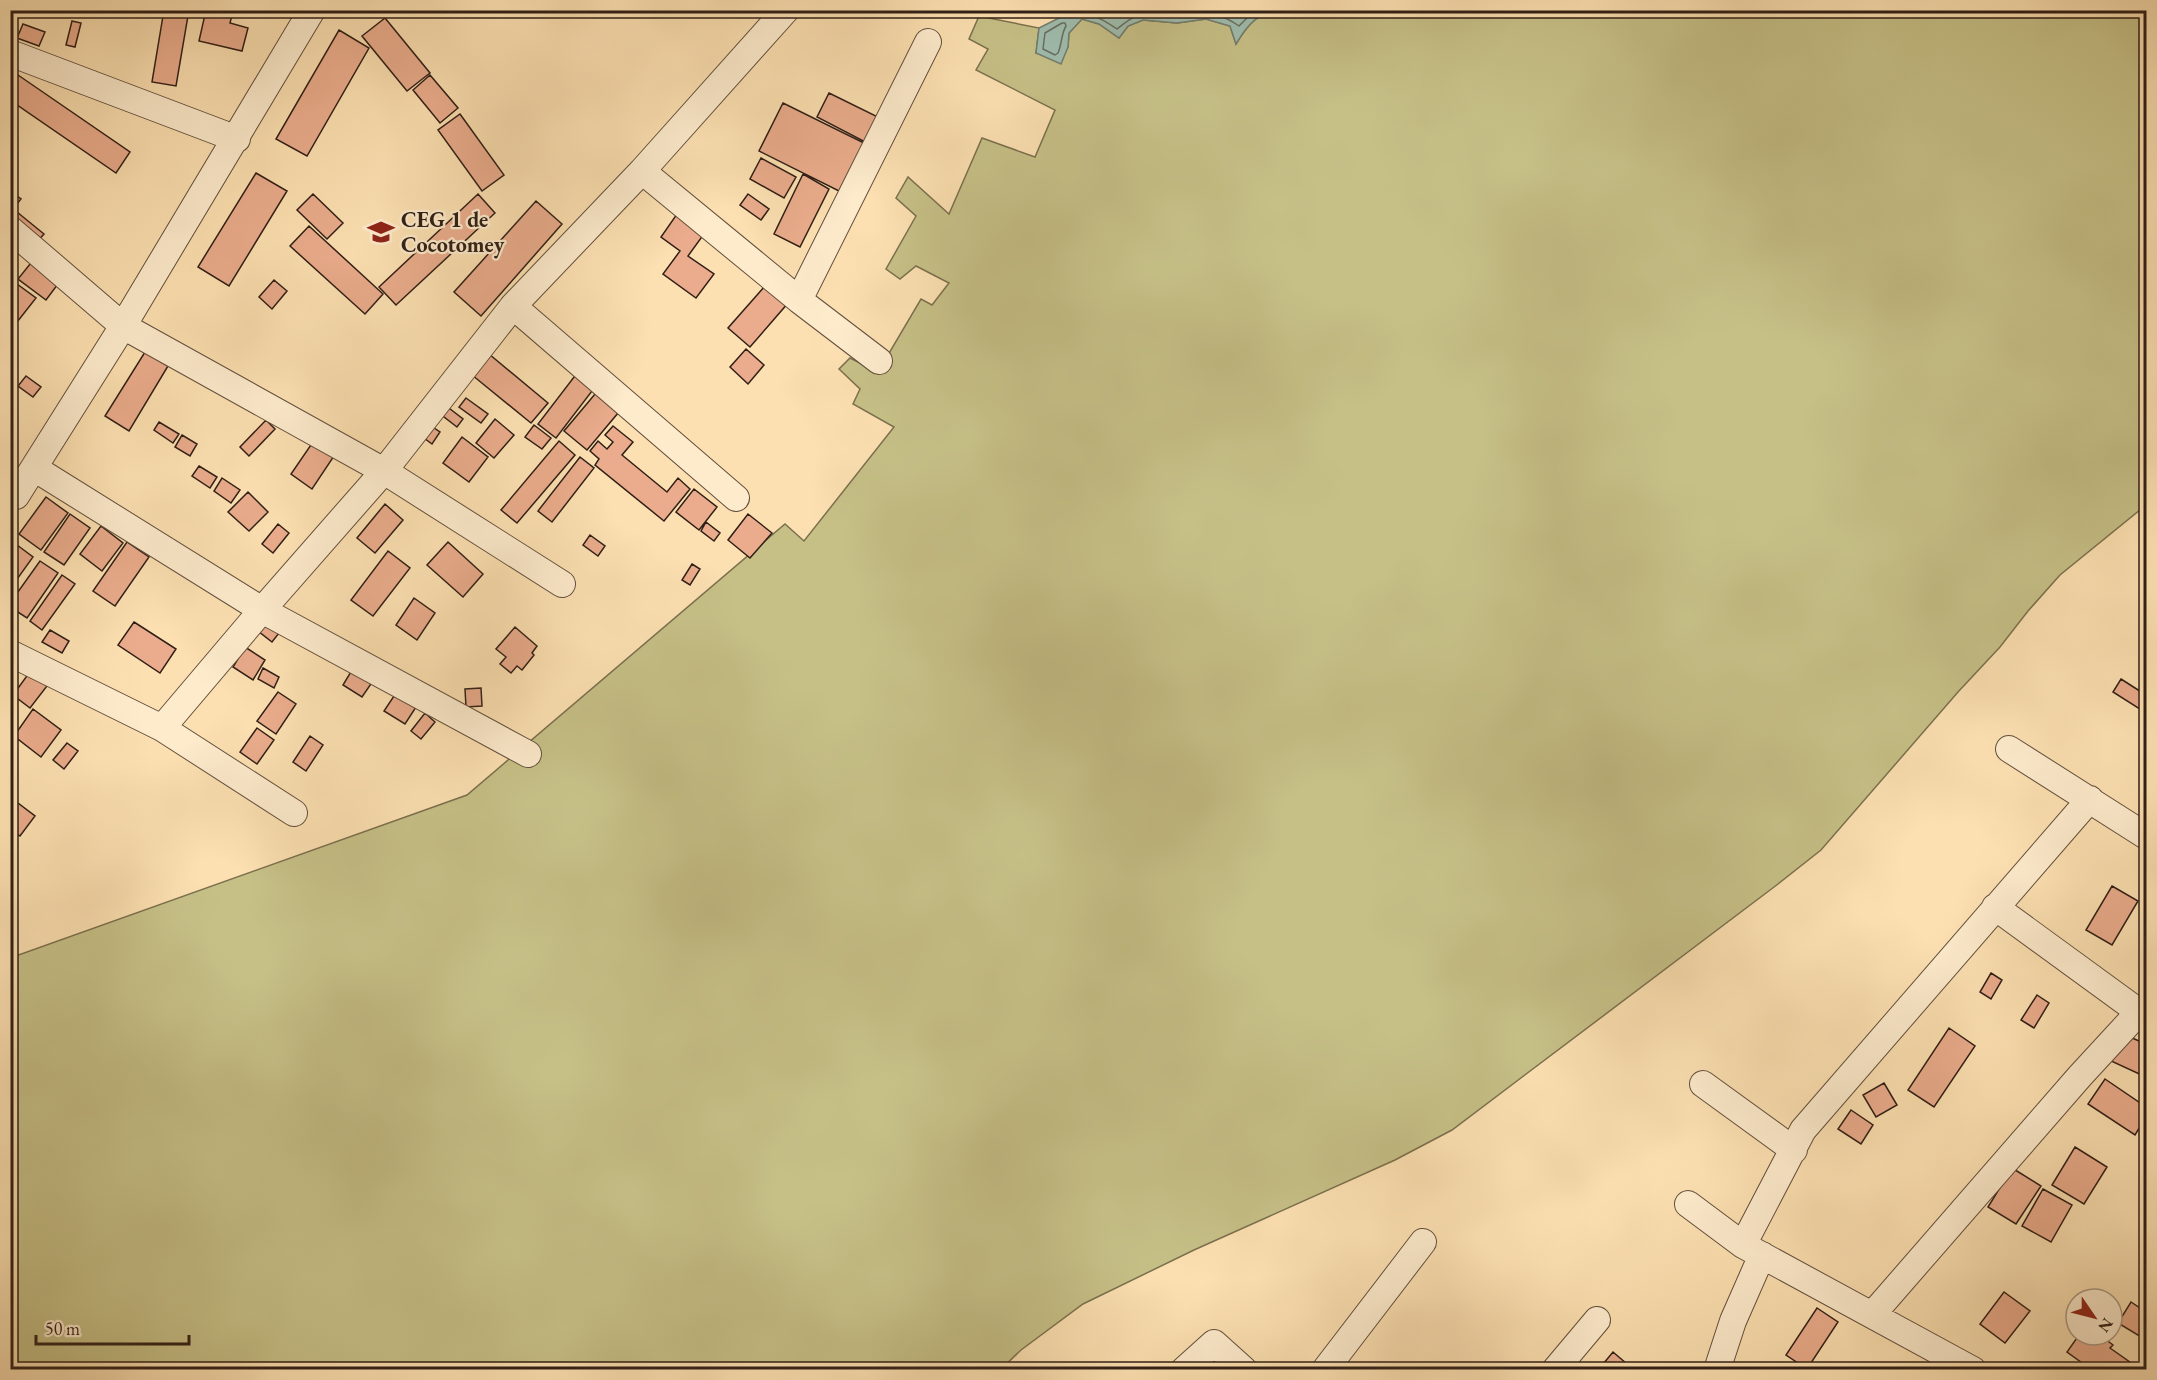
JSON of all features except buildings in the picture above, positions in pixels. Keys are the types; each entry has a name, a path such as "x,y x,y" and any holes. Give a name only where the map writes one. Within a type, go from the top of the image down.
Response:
{"street":[{"path":"12,497 34,468 123,326 237,139 312,10"},
{"path":"162,728 384,471 513,306 642,171 786,10"},
{"path":"799,300 928,42"},
{"path":"10,53 237,139"},
{"path":"642,171 799,300 879,360"},
{"path":"10,230 123,326 384,471 562,584"},
{"path":"513,306 736,498"},
{"path":"34,468 262,610 528,754"},
{"path":"10,653 162,728 294,813"},
{"path":"2009,749 2146,836"},
{"path":"1717,1370 1752,1250 1803,1130 2090,799"},
{"path":"1872,1315 2079,1076 2143,1015 1995,907"},
{"path":"1703,1084 1794,1150"},
{"path":"1688,1204 1752,1250 1973,1370"},
{"path":"1325,1370 1423,1242"},
{"path":"1555,1370 1597,1320"},
{"path":"1184,1370 1214,1343 1244,1370"}],"shaded area":[{"path":"1270,10 2146,11 2146,505 2060,575 2000,647 1821,850 1452,1130 1395,1160 1194,1250 1083,1304 1021,1350 1001,1369 11,1369 10,958 467,795 785,524 804,541 894,427 853,404 860,389 839,369 850,358 878,372 921,299 932,305 949,283 916,266 900,279 886,269 916,216 896,198 908,177 949,214 982,138 1035,157 1055,110 976,70 988,49 969,39 979,16 1039,28 1036,53 1068,47 1069,33 1082,19 1099,24 1119,38 1128,26 1143,20 1177,23 1206,19 1230,26 1236,44 1250,24"}],"water":[{"path":"1073,11 1270,11 1250,25 1236,44 1230,26 1206,19 1177,23 1143,20 1128,26 1119,38 1099,24 1082,19 1069,33 1068,47 1061,64 1036,53 1039,28"}],"place":[{"name":"CEG 1 de Cocotomey","path":"381,232"}]}
